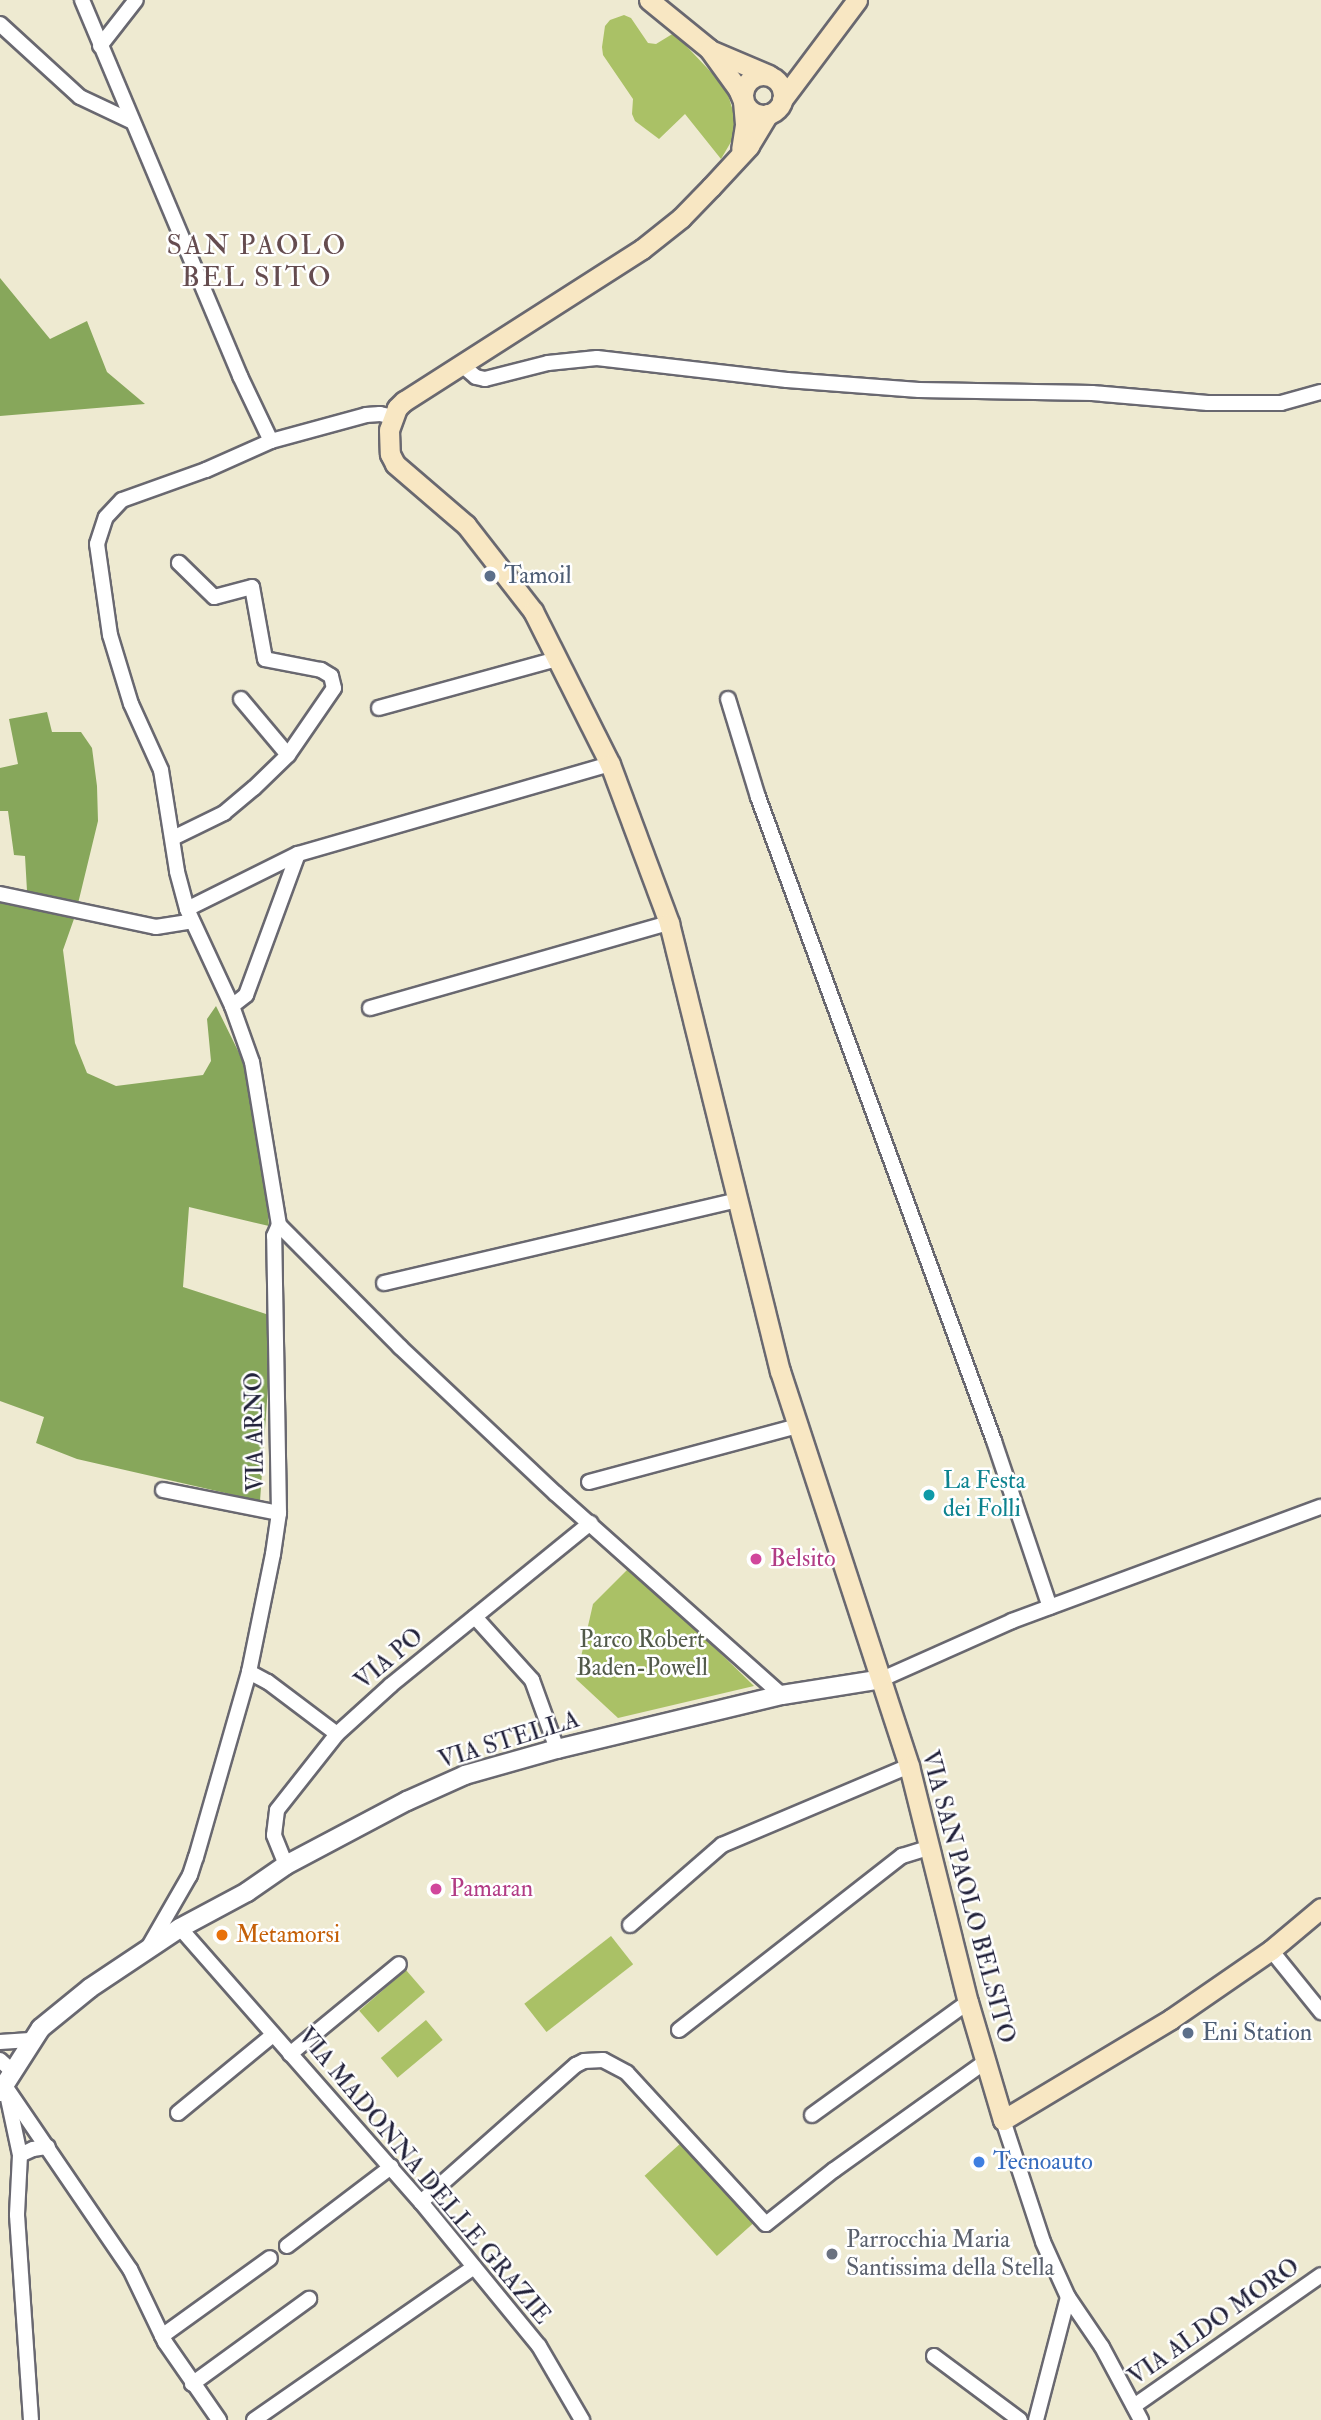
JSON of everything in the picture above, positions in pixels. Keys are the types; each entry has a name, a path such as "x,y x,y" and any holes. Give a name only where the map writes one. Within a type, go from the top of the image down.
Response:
{"main road":[{"path":"649,0 709,50 743,101 756,114 768,114"},
{"path":"393,417 404,401 642,249 681,218 739,156 768,114 777,109 857,0"},
{"path":"709,50 766,74 780,83 782,100"},
{"path":"739,156 745,125 743,89 749,79 766,74 782,75 813,62"},
{"name":"VIA SAN PAOLO BELSITO","path":"393,417 388,443 395,464 466,525 533,611 610,764 669,923 780,1371 909,1766 968,2001 1003,2120"},
{"path":"1003,2120 1122,2050 1271,1950 1321,1908"}],"street":[{"path":"82,0 240,376 271,441"},
{"path":"100,46 136,0"},
{"path":"0,24 80,97 131,121"},
{"path":"462,365 476,377 485,379 548,363 597,358 800,381 919,390 1092,393 1208,403 1281,403 1321,392"},
{"name":"VIA ARNO","path":"148,1948 190,1875 249,1672 279,1513 274,1236 279,1225 253,1062 232,1006 190,915 177,871 161,770 131,704 110,635 97,544 106,517 122,500 206,470 271,441 366,415 393,417"},
{"path":"173,838 224,813 288,755 331,695 334,681 326,672 315,667 265,659 252,587 214,597 179,563"},
{"path":"379,708 556,659"},
{"path":"240,699 288,755"},
{"path":"728,699 758,797 994,1441 1050,1606"},
{"path":"0,894 156,927 190,915 298,854 610,764"},
{"path":"232,1006 246,995 298,854"},
{"path":"370,1007 669,923"},
{"path":"384,1283 737,1200"},
{"path":"279,1225 410,1356 590,1523 782,1695"},
{"path":"589,1482 798,1426"},
{"path":"163,1490 279,1513"},
{"path":"882,1679 1050,1606 1321,1507"},
{"name":"VIA PO","path":"286,1865 274,1835 277,1810 337,1734 590,1523"},
{"path":"475,1617 532,1680 556,1749"},
{"path":"249,1672 268,1682 337,1734"},
{"name":"VIA STELLA","path":"148,1948 247,1892 286,1865 407,1801 465,1775 556,1749 782,1695 882,1679"},
{"path":"630,1925 722,1845 909,1766"},
{"path":"679,2030 902,1856 929,1848"},
{"name":"VIA MADONNA DELLE GRAZIE","path":"180,1928 391,2167 539,2346 582,2420"},
{"path":"6,2084 30,2040 70,2003 148,1948"},
{"path":"1271,1950 1321,2012"},
{"path":"290,2054 399,1965"},
{"path":"812,2115 968,2001"},
{"name":"VIA MADONNA DELLE GRAZIE","path":"178,2112 274,2035"},
{"path":"0,2042 30,2040"},
{"path":"0,2060 20,2155 17,2214 31,2420"},
{"path":"421,2202 576,2065 584,2061 603,2060 628,2073 766,2224 834,2171 986,2061"},
{"path":"6,2084 130,2269 162,2336 192,2384 219,2420"},
{"name":"VIA SAN PAOLO BELSITO","path":"1003,2120 1043,2242 1068,2297 1102,2347 1141,2420"},
{"path":"20,2155 33,2148 48,2147"},
{"path":"287,2246 391,2167"},
{"path":"162,2336 270,2258"},
{"path":"254,2420 474,2267"},
{"name":"VIA ALDO MORO","path":"1134,2406 1321,2275"},
{"path":"1036,2420 1068,2297"},
{"path":"192,2384 309,2299"},
{"path":"934,2356 1020,2420"}],"green space":[{"path":"624,15 631,18 648,43 656,44 674,33 726,88 736,121 735,135 721,159 685,114 659,139 635,121 632,114 633,99 603,55 602,47 605,26 610,20"},
{"path":"0,278 50,339 87,321 107,372 145,404 0,416"},
{"path":"47,712 52,732 81,732 92,748 97,786 98,821 75,916 63,950 75,1043 87,1073 116,1086 203,1075 211,1061 207,1019 216,1006 245,1065 264,1170 269,1226 189,1207 183,1287 269,1315 270,1358 260,1501 77,1459 36,1443 44,1417 0,1401 0,891 27,891 25,856 14,855 8,811 0,811 0,768 18,764 9,719"},
{"name":"Parco Robert Baden-Powell","path":"631,1566 754,1686 618,1718 576,1679 593,1604"},
{"path":"611,1936 633,1964 546,2032 524,2004"},
{"path":"406,1970 425,1992 378,2033 359,2011"},
{"path":"426,2020 443,2040 398,2078 381,2058"},
{"path":"681,2143 753,2223 717,2256 645,2176"}],"place":[{"name":"Tamoil","path":"490,576"},
{"name":"La Festa dei Folli","path":"929,1495"},
{"name":"Belsito","path":"756,1559"},
{"name":"Pamaran","path":"436,1889"},
{"name":"Metamorsi","path":"222,1935"},
{"name":"Eni Station","path":"1188,2033"},
{"name":"Tecnoauto","path":"979,2162"},
{"name":"Parrocchia Maria Santissima della Stella","path":"832,2254"}],"district":[{"name":"SAN PAOLO BEL SITO","path":"257,262"}]}
